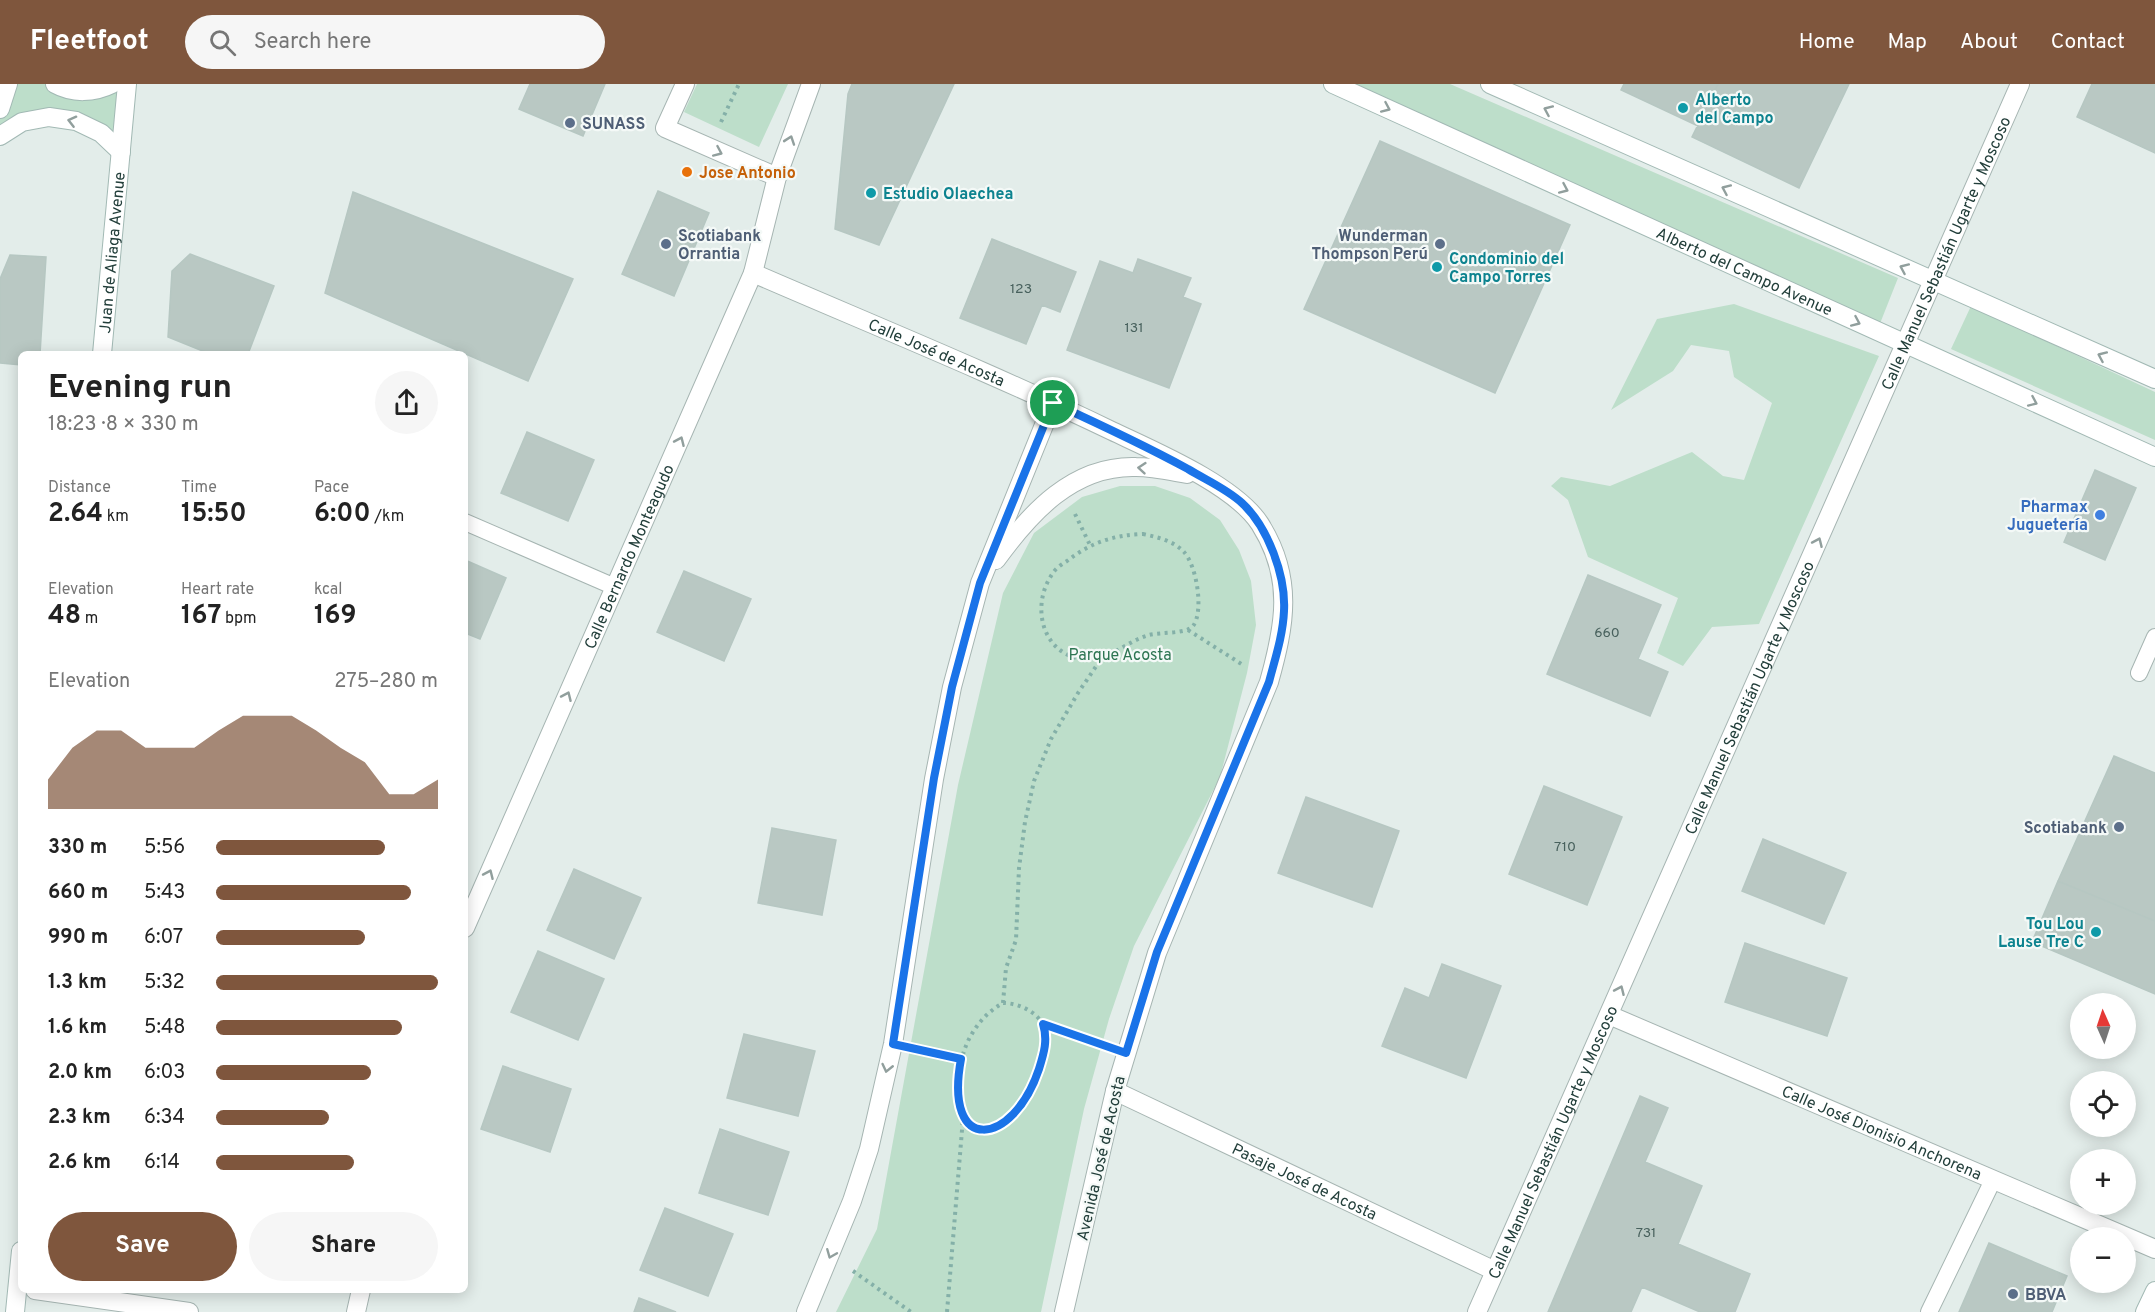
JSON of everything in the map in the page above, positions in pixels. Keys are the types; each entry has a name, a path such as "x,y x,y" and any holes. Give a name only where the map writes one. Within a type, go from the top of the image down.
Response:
{"street":[{"path":"0,109 8,84"},
{"path":"55,84 64,89 87,92 112,84"},
{"name":"Juan de Aliaga Avenue","path":"102,351 127,84"},
{"path":"685,84 665,128 777,177"},
{"name":"Calle Bernardo Monteagudo","path":"468,921 753,273 777,177 811,84"},
{"name":"Alberto del Campo Avenue","path":"1333,84 2155,457"},
{"path":"1490,84 2155,379"},
{"name":"Calle Manuel Sebastián Ugarte y Moscoso","path":"1477,1312 2020,84"},
{"path":"0,136 22,122 49,117 76,121 101,133 121,152"},
{"name":"Calle José de Acosta","path":"753,273 1053,403 1158,453 1243,503"},
{"path":"806,1312 831,1255 869,1149 893,1044 934,778 952,687 980,583 1053,403"},
{"path":"980,583 1004,550 1043,504 1085,476 1107,469 1136,467 1188,475 1219,487"},
{"name":"Avenida José de Acosta","path":"1064,1312 1115,1091 1157,952 1269,682 1280,642 1284,609 1281,581 1272,547 1259,523 1243,503"},
{"name":"Calle José Dionisio Anchorena","path":"1609,1015 2155,1250"},
{"name":"Pasaje José de Acosta","path":"1115,1091 1495,1271"},
{"path":"2145,1312 2155,1291"},
{"path":"15,1312 23,1293"},
{"path":"59,1293 189,1312"},
{"path":"356,1312 360,1293"}],"lane":[{"path":"468,523 615,587"},
{"path":"2139,673 2155,637"},
{"path":"1929,1312 1993,1180"}],"path":[{"path":"709,147 739,84"},
{"path":"1143,534 1172,543 1192,564 1198,595 1198,614 1194,626 1188,630 1146,635 1101,658 1083,660 1068,655 1054,646 1046,633 1041,616 1041,599 1045,585 1054,570 1090,544 1112,537 1143,534"},
{"path":"1188,630 1269,682"},
{"path":"1003,1003 1006,968 1016,940 1019,868 1025,822 1034,781 1051,739 1101,658"},
{"path":"1043,1024 1046,1035 1045,1049 1035,1081 1019,1109 1000,1126 989,1130 980,1130 971,1126 963,1117 958,1103 957,1080 961,1059 968,1040 980,1022 1003,1003 1022,1006 1043,1024 1126,1053"},
{"path":"893,1044 961,1059"},
{"path":"947,1312 963,1117"},
{"path":"831,1255 911,1312"}],"green space":[{"path":"8,84 127,84 121,152 49,117 0,136 0,109"},
{"path":"697,84 788,84 759,147 684,112"},
{"path":"1348,84 1450,84 1898,278 1879,326"},
{"path":"1734,304 1879,356 1759,624 1712,627 1683,666 1657,653 1678,598 1588,557 1568,500 1551,486 1561,477 1610,486 1692,452 1723,476 1744,480 1772,403 1734,377 1729,351 1691,345 1673,371 1611,410 1657,319"},
{"path":"1971,306 2155,392 2155,440 1951,349"},
{"name":"Parque Acosta","path":"1120,486 1155,486 1190,498 1220,520 1239,550 1251,581 1256,625 1247,673 1220,777 1134,946 1109,1019 1084,1109 1041,1312 836,1312 877,1229 958,785 1003,593 1034,533 1082,497"}],"building":[{"name":"SUNASS","path":"530,84 605,84 583,136 519,109"},
{"name":"Estudio Olaechea","path":"852,84 954,84 879,245 835,229 848,94"},
{"name":"Alberto del Campo","path":"1624,84 1718,84 1698,126 1621,90"},
{"path":"1718,84 1849,84 1799,188 1692,137"},
{"path":"2092,84 2155,84 2155,153 2077,117"},
{"name":"Condominio del Campo Torres","path":"1380,141 1570,225 1495,393 1304,309"},
{"name":"Scotiabank Orrantia","path":"658,191 709,213 674,296 622,274"},
{"path":"353,192 573,279 528,381 468,355 468,351 459,351 325,293"},
{"path":"992,239 1076,272 1060,312 1042,305 1026,344 960,318"},
{"path":"190,254 274,286 249,351 203,351 168,337 172,271"},
{"path":"10,255 46,257 40,351 18,351 18,365 0,363 0,279"},
{"path":"1138,259 1191,278 1183,297 1201,304 1169,388 1067,350 1100,261 1133,273"},
{"path":"527,432 594,460 568,521 501,493"},
{"name":"Pharmax Juguetería","path":"2095,470 2136,488 2105,560 2064,542"},
{"path":"468,561 506,578 480,639 468,634"},
{"path":"684,571 751,599 724,661 657,632"},
{"path":"1588,575 1661,605 1638,659 1668,672 1650,716 1547,674"},
{"name":"Scotiabank","path":"2114,756 2155,773 2155,921 2058,881"},
{"path":"1544,786 1622,817 1587,905 1509,874"},
{"path":"1306,797 1399,831 1372,907 1278,873"},
{"path":"772,828 836,840 822,915 758,903"},
{"path":"1763,839 1846,873 1824,924 1742,891"},
{"path":"574,869 641,898 614,959 547,930"},
{"name":"Tou Lou Lause Tre C","path":"2058,881 2155,921 2155,994 2032,942"},
{"path":"1745,943 1847,978 1827,1036 1725,1002"},
{"path":"538,951 604,979 578,1040 511,1012"},
{"path":"1442,964 1501,986 1466,1078 1382,1046 1405,988 1429,998"},
{"path":"744,1034 815,1051 798,1116 727,1098"},
{"path":"503,1066 571,1089 550,1152 481,1129"},
{"path":"1640,1096 1668,1108 1645,1162 1702,1186 1678,1244 1750,1274 1735,1312 1700,1312 1642,1287 1631,1312 1548,1312"},
{"path":"720,1129 789,1152 768,1215 699,1193"},
{"path":"665,1208 733,1234 708,1296 640,1270"},
{"name":"BBVA","path":"1989,1243 2067,1276 2052,1312 1959,1312"},
{"path":"639,1298 676,1312 634,1312"}],"place":[{"name":"Alberto del Campo","path":"1683,108"},
{"name":"SUNASS","path":"570,123"},
{"name":"Jose Antonio","path":"687,172"},
{"name":"Estudio Olaechea","path":"871,193"},
{"name":"Scotiabank Orrantia","path":"666,244"},
{"name":"Wunderman Thompson Perú","path":"1440,244"},
{"name":"Condominio del Campo Torres","path":"1437,267"},
{"name":"Pharmax Juguetería","path":"2100,515"},
{"name":"Scotiabank","path":"2119,827"},
{"name":"Tou Lou Lause Tre C","path":"2096,932"},
{"name":"BBVA","path":"2013,1294"}],"route":[{"path":"1053,403 1158,453 1243,503 1259,523 1272,547 1280,572 1284,609 1280,642 1269,682 1157,952 1126,1053 1043,1024 1046,1035 1045,1049 1035,1081 1027,1097 1019,1109 1000,1126 980,1130 971,1126 963,1117 958,1103 957,1080 961,1059 893,1044 934,778 952,687 980,583 1053,403"}]}
